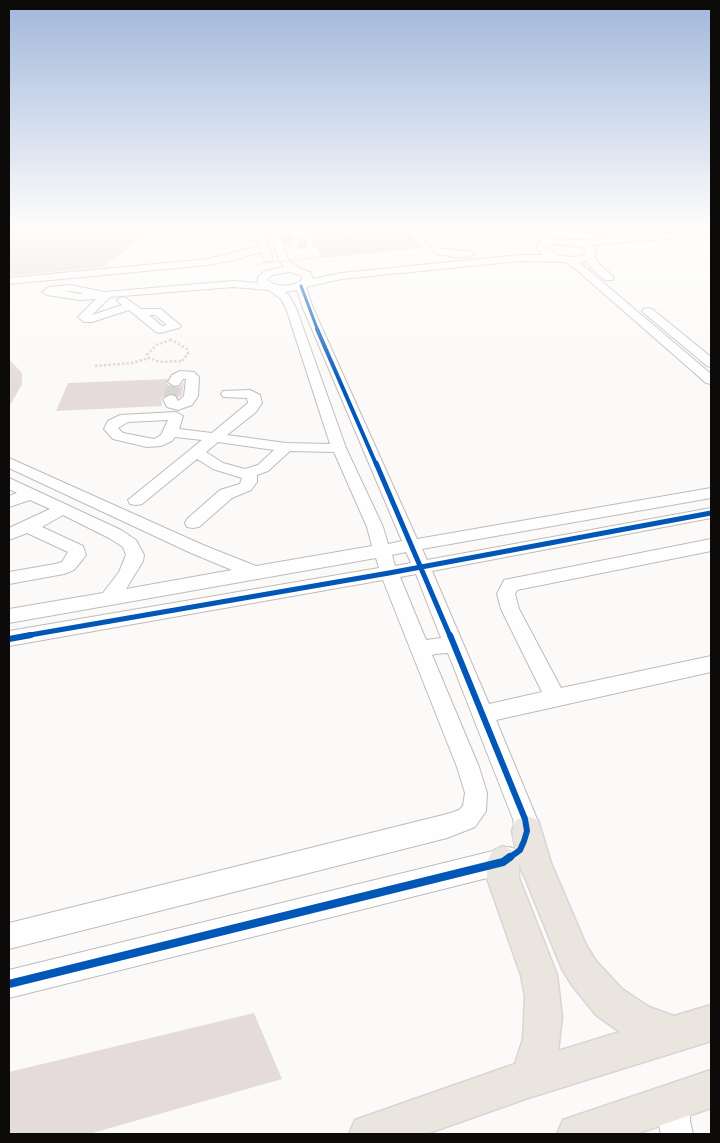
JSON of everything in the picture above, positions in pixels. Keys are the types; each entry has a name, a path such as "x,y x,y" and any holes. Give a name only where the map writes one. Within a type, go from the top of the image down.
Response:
{"main road":[{"path":"526,831 535,864 574,956 584,973 609,1002 624,1014 640,1023 674,1034"},
{"path":"503,862 503,878 538,975 543,996 542,1039 537,1060 528,1079"},
{"path":"369,1134 528,1079 711,1023"},
{"path":"601,1131 688,1108"}],"street":[{"path":"9,281 26,279"},
{"path":"233,284 248,279"},
{"path":"9,936 447,826 467,819 474,811 476,802 473,781 389,573 375,527 340,448 291,308 285,297 262,281 262,279"},
{"path":"9,984 503,862 520,850 526,831 523,813 454,645 308,308 303,285 307,279"},
{"path":"135,310 88,320 84,317 103,298 98,295 233,284 289,288 327,279"},
{"path":"593,279 711,380"},
{"path":"610,279 711,363"},
{"path":"110,294 135,310 160,330"},
{"path":"175,407 170,432 164,440 151,444 118,436 111,430 113,424 124,418 175,407 190,399 194,379 190,375 177,379"},
{"path":"136,500 251,409 255,402 255,398 250,394 228,394"},
{"path":"170,432 286,447 340,448"},
{"path":"196,452 218,466 241,474 263,468 286,447"},
{"path":"9,462 197,549 256,573"},
{"path":"193,523 226,494 246,487 250,473"},
{"path":"9,483 115,534 130,544 135,555 130,570 108,599"},
{"path":"9,639 389,573 416,556 711,493"},
{"path":"9,502 30,494"},
{"path":"9,534 28,527 62,509"},
{"path":"9,616 382,551 416,556 711,513"},
{"path":"9,578 58,570 68,566 77,555 77,550 71,546 28,527"},
{"path":"556,699 510,609 506,594 510,586 711,545"},
{"path":"421,653 431,646 454,645"},
{"path":"482,714 711,664"}],"path":[{"path":"160,330 171,340 187,348 188,354 182,361 177,379"},
{"path":"149,358 147,356 151,349 156,345 171,340"},
{"path":"95,366 149,358 160,362 182,361"}],"building":[{"path":"9,359 22,373 22,384 9,407"},
{"path":"168,379 167,384 174,388 181,386 184,381 182,395 178,398 175,394 169,393 161,398 162,406 56,411 68,383"},
{"path":"254,1013 282,1079 89,1134 9,1134 9,1072"}],"tunnel":[{"path":"170,399 174,382"}],"cycle path":[{"path":"9,984 503,862 520,850 524,841 527,831 525,819 505,767 421,566 308,308 301,286"},
{"path":"9,639 389,573 711,513"}]}
